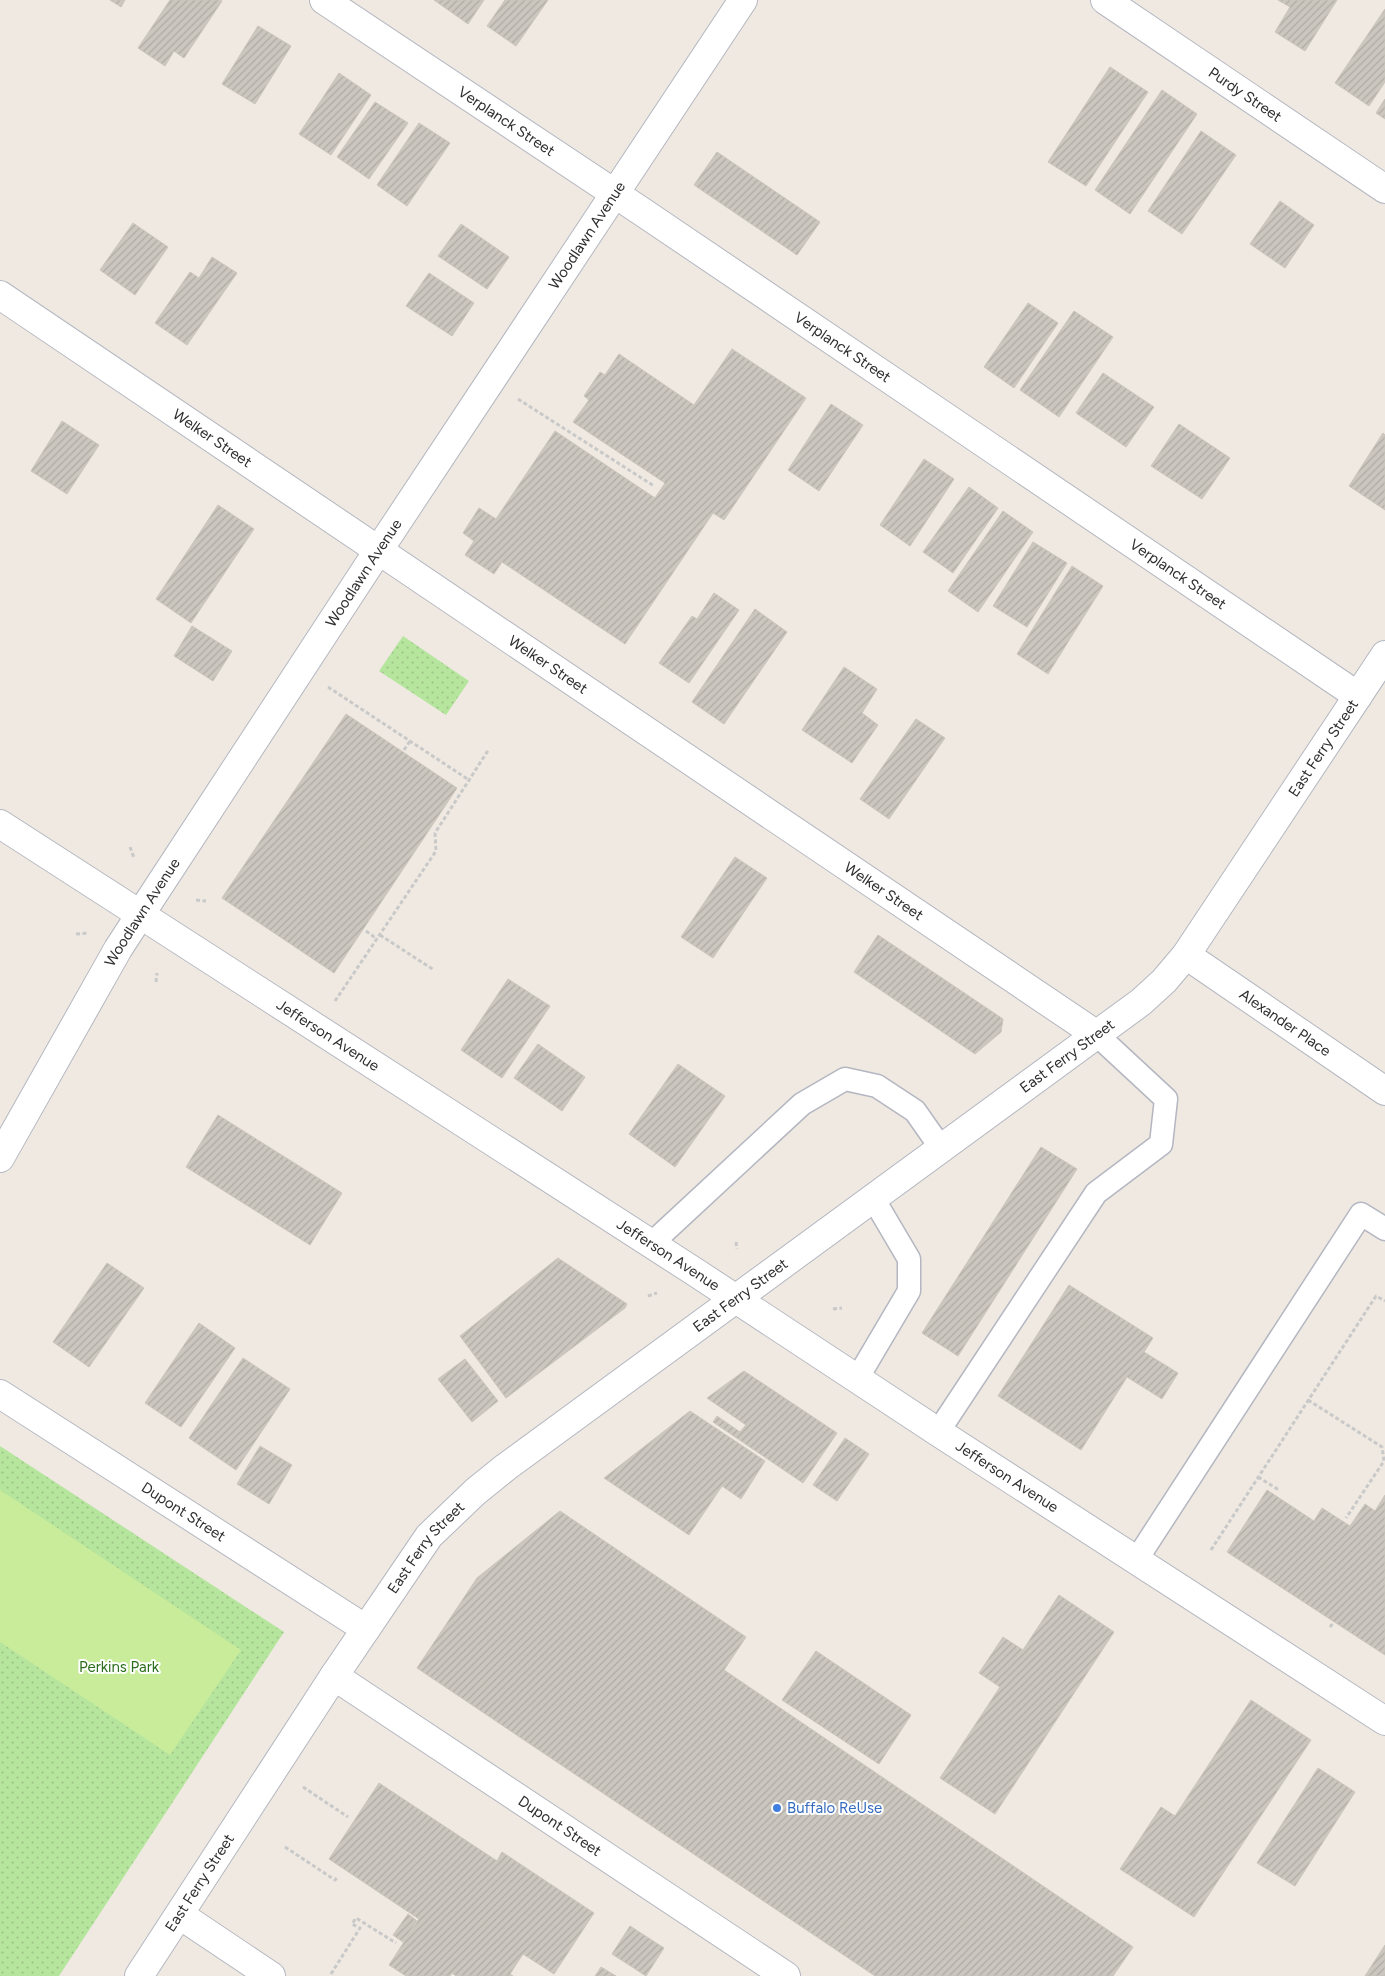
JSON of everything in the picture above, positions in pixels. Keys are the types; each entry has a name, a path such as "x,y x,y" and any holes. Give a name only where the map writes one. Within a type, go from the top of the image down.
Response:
{"street":[{"name":"Verplanck Street","path":"324,0 615,194 1358,696"},
{"name":"Woodlawn Avenue","path":"0,1158 118,949 378,551 743,0"},
{"name":"Purdy Street","path":"1104,0 1385,189"},
{"name":"Welker Street","path":"0,295 1098,1035"},
{"name":"East Ferry Street","path":"139,1976 334,1676 429,1536 506,1467 1098,1035 1141,1002 1164,981 1186,955 1385,655"},
{"name":"Jefferson Avenue","path":"0,824 737,1299 856,1379 1385,1721"},
{"name":"Alexander Place","path":"1186,955 1385,1091"},
{"name":"Dupont Street","path":"0,1394 366,1629"},
{"name":"Dupont Street","path":"334,1676 786,1976"},
{"path":"180,1915 271,1976"}],"lane":[{"path":"938,1432 1096,1193 1161,1144 1166,1099 1098,1035"},
{"path":"651,1244 802,1104 845,1079 877,1086 915,1111 941,1148"},
{"path":"856,1379 909,1291 909,1259 873,1198"},
{"path":"1137,1559 1361,1214 1385,1229"}],"path":[{"path":"525,403 654,486"},
{"path":"337,693 469,780"},
{"path":"404,750 410,741"},
{"path":"336,1001 436,852 435,833 490,749"},
{"path":"130,847 134,858"},
{"path":"196,900 206,901"},
{"path":"366,931 377,939"},
{"path":"380,934 434,970"},
{"path":"156,982 157,973"},
{"path":"736,1242 737,1249"},
{"path":"648,1296 657,1293"},
{"path":"1211,1550 1376,1296 1385,1301"},
{"path":"833,1309 842,1308"},
{"path":"1308,1400 1382,1447 1384,1461 1346,1518"},
{"path":"1258,1477 1279,1490"},
{"path":"309,1791 348,1817"},
{"path":"285,1847 335,1880 338,1876"},
{"path":"331,1974 360,1928 352,1924 356,1918 396,1943"}],"green space":[{"path":"403,636 469,681 446,715 379,671"},
{"name":"Perkins Park","path":"0,1446 284,1632 59,1976 0,1976"},
{"path":"0,1490 241,1650 170,1755 0,1642"}],"building":[{"path":"110,0 125,0 121,7"},
{"path":"170,0 222,1 184,58 174,51 165,66 138,48"},
{"path":"434,0 484,0 468,24"},
{"path":"505,0 548,0 516,46 487,26"},
{"path":"1278,0 1337,0 1305,51 1275,32 1290,7"},
{"path":"1385,9 1385,82 1369,106 1335,83"},
{"path":"258,26 291,46 255,104 222,84"},
{"path":"1110,67 1148,92 1086,186 1048,162"},
{"path":"339,73 371,95 331,155 299,134"},
{"path":"1162,90 1197,114 1130,214 1095,190"},
{"path":"1385,99 1385,119 1376,113"},
{"path":"375,102 408,123 369,179 337,157"},
{"path":"419,123 450,143 407,206 377,185"},
{"path":"1201,131 1236,155 1182,234 1148,211"},
{"path":"717,152 820,222 797,255 694,185"},
{"path":"1280,201 1314,225 1285,268 1250,244"},
{"path":"133,223 168,247 135,295 100,270"},
{"path":"461,224 509,257 487,289 438,256"},
{"path":"212,257 237,273 187,345 155,323 190,272 199,278"},
{"path":"429,273 474,303 452,336 406,306"},
{"path":"1028,303 1058,323 1014,388 984,367"},
{"path":"1074,311 1113,337 1059,417 1020,390"},
{"path":"732,349 806,398 724,520 713,513 625,644 502,562 494,574 465,555 474,541 463,533 479,508 496,519 555,431 655,498 665,483 573,422 589,400 584,396 600,372 605,375 619,354 694,405"},
{"path":"1103,373 1154,407 1126,447 1076,413"},
{"path":"831,404 863,425 819,491 788,470"},
{"path":"62,421 99,445 67,494 31,471"},
{"path":"1179,424 1230,458 1202,499 1151,466"},
{"path":"1383,433 1385,435 1385,510 1349,486"},
{"path":"924,459 954,479 910,546 880,525"},
{"path":"969,487 998,508 953,573 923,552"},
{"path":"218,505 254,529 191,623 156,599"},
{"path":"1003,511 1033,532 978,612 948,591"},
{"path":"1033,542 1067,563 1027,627 993,606"},
{"path":"1072,566 1103,586 1048,674 1017,654"},
{"path":"714,593 739,610 689,683 659,663 692,616 697,619"},
{"path":"755,609 787,632 724,724 692,702"},
{"path":"192,626 232,651 213,681 174,656"},
{"path":"844,667 877,689 862,713 878,725 852,763 802,730"},
{"path":"346,714 457,788 334,973 222,898"},
{"path":"916,719 945,738 889,819 860,799"},
{"path":"735,857 767,878 713,958 681,937"},
{"path":"878,935 1003,1019 1001,1032 975,1054 854,972"},
{"path":"508,979 550,1006 502,1078 461,1050"},
{"path":"538,1044 585,1077 562,1111 514,1078"},
{"path":"678,1064 725,1096 675,1167 629,1134"},
{"path":"218,1115 342,1193 310,1245 186,1167"},
{"path":"1041,1147 1077,1169 958,1356 922,1333"},
{"path":"558,1258 627,1304 625,1308 506,1398 460,1336"},
{"path":"107,1263 144,1288 89,1367 53,1342"},
{"path":"1069,1285 1153,1338 1144,1352 1178,1373 1162,1399 1127,1377 1081,1450 998,1396"},
{"path":"199,1323 235,1348 181,1427 145,1403"},
{"path":"243,1358 290,1389 236,1470 189,1438"},
{"path":"465,1359 498,1401 472,1422 438,1379"},
{"path":"744,1371 837,1433 803,1483 713,1422 717,1416 740,1432 746,1425 707,1398"},
{"path":"690,1411 765,1461 741,1499 722,1486 689,1535 604,1478"},
{"path":"845,1438 869,1454 837,1501 813,1485"},
{"path":"260,1446 292,1465 269,1504 237,1484"},
{"path":"1267,1490 1314,1521 1322,1508 1350,1526 1365,1504 1375,1511 1385,1495 1385,1655 1227,1552"},
{"name":"Buffalo ReUse","path":"560,1511 746,1637 724,1670 1133,1947 1113,1976 875,1976 417,1668 477,1578"},
{"path":"1059,1595 1114,1632 995,1814 940,1778 1000,1687 979,1673 1003,1637 1023,1650"},
{"path":"816,1651 911,1715 879,1764 782,1700"},
{"path":"1251,1700 1311,1740 1194,1917 1120,1869 1161,1807 1175,1816"},
{"path":"1318,1768 1355,1792 1295,1886 1257,1863"},
{"path":"379,1783 497,1861 502,1852 594,1913 554,1974 523,1954 510,1974 513,1976 456,1976 452,1973 450,1976 406,1976 389,1965 419,1919 329,1859"},
{"path":"408,1914 417,1921 403,1942 393,1935"},
{"path":"630,1926 664,1948 646,1976 612,1954"},
{"path":"1385,1945 1385,1976 1365,1976"},
{"path":"601,1967 616,1976 595,1976"}],"place":[{"name":"Buffalo ReUse","path":"777,1808"}]}
